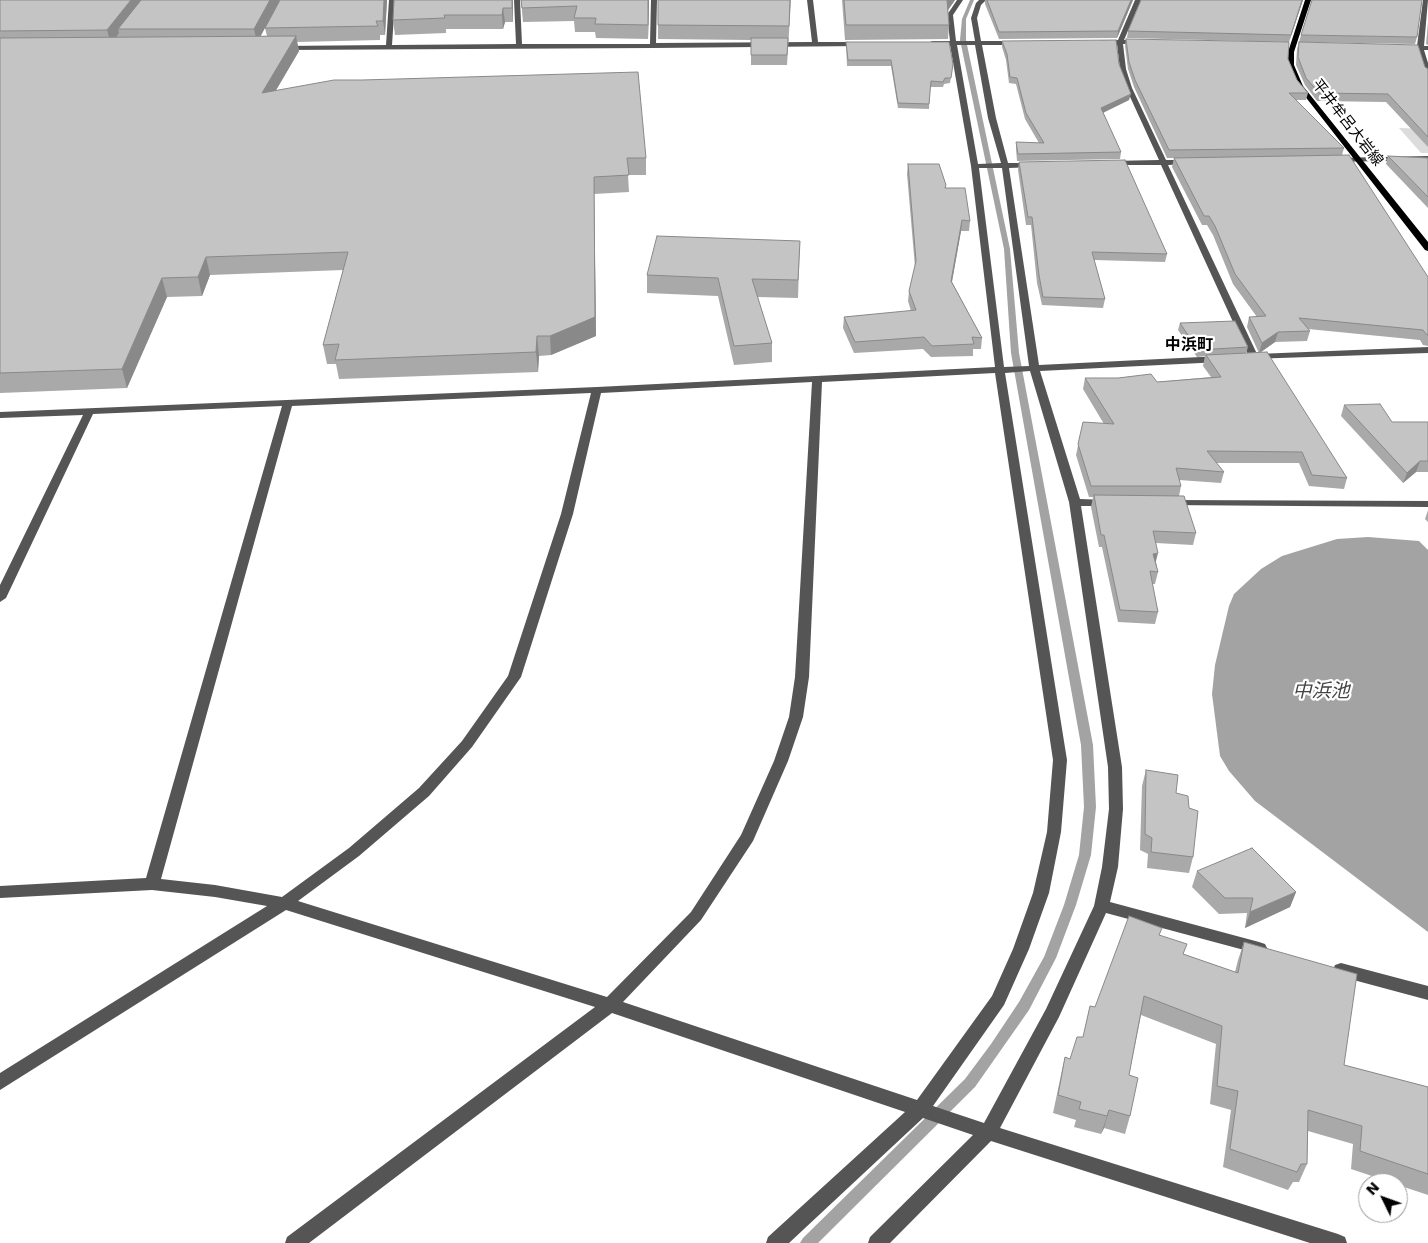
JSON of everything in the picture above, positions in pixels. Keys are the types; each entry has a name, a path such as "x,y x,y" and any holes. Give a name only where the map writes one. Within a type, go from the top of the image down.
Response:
{"main road":[{"name":"平井牟呂大岩線","path":"1308,0 1298,44 1291,52 1290,65 1300,86 1428,248"}],"street":[{"path":"389,47 392,0"},
{"path":"517,0 519,46"},
{"path":"653,46 654,0"},
{"path":"810,0 815,44"},
{"path":"775,1243 921,1109 963,1052 998,1000 1021,949 1041,893 1054,832 1060,760 1000,371 975,166 953,43 950,14 960,0"},
{"path":"877,1243 988,1132 1053,1012 1102,906 1110,867 1116,809 1115,767 1075,502 1034,368 1005,165 992,118 978,43 974,18 978,4 983,0"},
{"path":"1138,0 1120,42 1123,68 1129,88 1165,162 1244,358"},
{"path":"1426,0 1420,48 1428,74"},
{"path":"1090,42 1149,42"},
{"path":"924,43 1021,43"},
{"path":"278,48 874,44"},
{"path":"1284,44 1298,44"},
{"path":"1391,47 1428,48"},
{"path":"1329,160 1428,158"},
{"path":"1105,164 1194,162"},
{"path":"975,166 1045,164"},
{"path":"0,415 817,380 1428,350"},
{"path":"294,1243 610,1005 696,916 748,837 781,761 796,717 802,677 817,380"},
{"path":"0,1082 284,903 354,852 424,792 467,744 514,677 567,514 597,390"},
{"path":"152,884 288,402"},
{"path":"0,598 90,410"},
{"path":"1075,502 1114,502"},
{"path":"1153,503 1428,504"},
{"path":"0,892 152,884 215,891 284,903 610,1005 1312,1239 1338,1243"},
{"path":"1102,906 1275,952"},
{"path":"1322,965 1428,993"}],"shaded area":[{"path":"1399,128 1428,129 1428,153 1421,153"}],"water":[{"name":"中浜池","path":"1368,537 1419,541 1428,550 1428,932 1255,801 1229,771 1220,756 1212,694 1215,665 1229,606 1234,594 1261,569 1282,556 1337,539"}],"building":[{"path":"0,0 131,0 107,30 0,31"},
{"path":"141,0 270,0 254,29 118,29"},
{"path":"280,0 384,0 383,21 376,21 378,26 265,28"},
{"path":"394,0 512,0 512,8 503,8 502,15 444,15 445,18 393,20"},
{"path":"521,0 648,0 648,25 595,24 596,18 574,18 577,6 522,8"},
{"path":"658,0 790,0 789,26 658,25"},
{"path":"844,0 947,0 949,25 846,25"},
{"path":"987,0 1131,0 1118,31 999,32"},
{"path":"1141,0 1302,0 1291,35 1128,31"},
{"path":"1312,0 1422,0 1417,37 1301,35"},
{"path":"296,36 262,93 334,80 638,72 646,158 627,158 629,175 594,177 595,317 550,336 537,336 536,352 335,360 339,344 323,345 348,252 206,257 198,277 162,278 122,369 0,373 0,38"},
{"path":"751,38 788,38 787,55 751,55"},
{"path":"1126,39 1289,42 1288,59 1297,80 1308,93 1289,93 1344,148 1169,150 1135,80 1129,62"},
{"path":"1116,40 1119,64 1131,94 1101,108 1121,152 1018,154 1016,142 1044,143 1026,113 1017,78 1010,77 1007,54 1002,41"},
{"path":"846,42 949,42 953,64 951,78 945,78 943,82 931,81 929,104 898,103 891,60 848,60"},
{"path":"1299,42 1418,45 1425,67 1428,69 1428,137 1388,94 1319,93 1306,78 1298,57"},
{"path":"1349,155 1428,277 1428,335 1423,330 1299,318 1310,331 1278,332 1262,343 1249,317 1266,316 1235,274 1215,226 1209,216 1204,216 1174,158"},
{"path":"1388,156 1428,158 1428,197"},
{"path":"1125,160 1167,254 1092,252 1105,299 1043,297 1032,217 1028,217 1019,162"},
{"path":"908,164 939,164 946,185 945,188 965,188 970,221 962,220 951,281 982,338 972,337 974,344 932,346 924,337 855,342 844,317 916,310 909,291 916,261"},
{"path":"657,236 800,241 798,280 752,279 772,343 734,346 718,278 647,275"},
{"path":"1235,321 1248,347 1198,350 1180,323"},
{"path":"1267,352 1347,478 1312,475 1302,452 1207,451 1224,472 1176,468 1181,486 1091,486 1078,444 1083,422 1114,424 1085,378 1118,378 1151,374 1157,382 1221,377 1206,355"},
{"path":"1380,404 1392,422 1428,422 1428,461 1420,461 1407,473 1344,405"},
{"path":"1094,495 1184,496 1196,533 1153,531 1158,553 1153,554 1158,572 1150,571 1158,612 1120,610 1104,535 1101,535"},
{"path":"1146,770 1178,775 1176,793 1188,796 1189,808 1198,811 1193,857 1151,852 1152,838 1145,834"},
{"path":"1252,848 1296,892 1250,912 1253,898 1225,898 1197,871"},
{"path":"1129,916 1162,928 1159,935 1187,944 1183,954 1238,973 1244,942 1357,974 1344,1065 1428,1087 1428,1174 1360,1151 1362,1126 1308,1110 1307,1164 1301,1164 1297,1172 1230,1149 1238,1091 1217,1086 1222,1026 1144,996 1129,1075 1138,1078 1130,1116 1109,1110 1107,1116 1079,1109 1081,1102 1058,1095 1065,1057 1070,1059 1077,1037 1083,1037 1090,1006 1095,1007"}],"waterway":[{"path":"808,1243 970,1083 996,1048 1024,1006 1050,958 1070,905 1085,855 1090,807 1087,745 1015,353 1007,249 963,40 964,19 972,0"}],"district":[{"name":"中浜町","path":"1189,346"}]}
